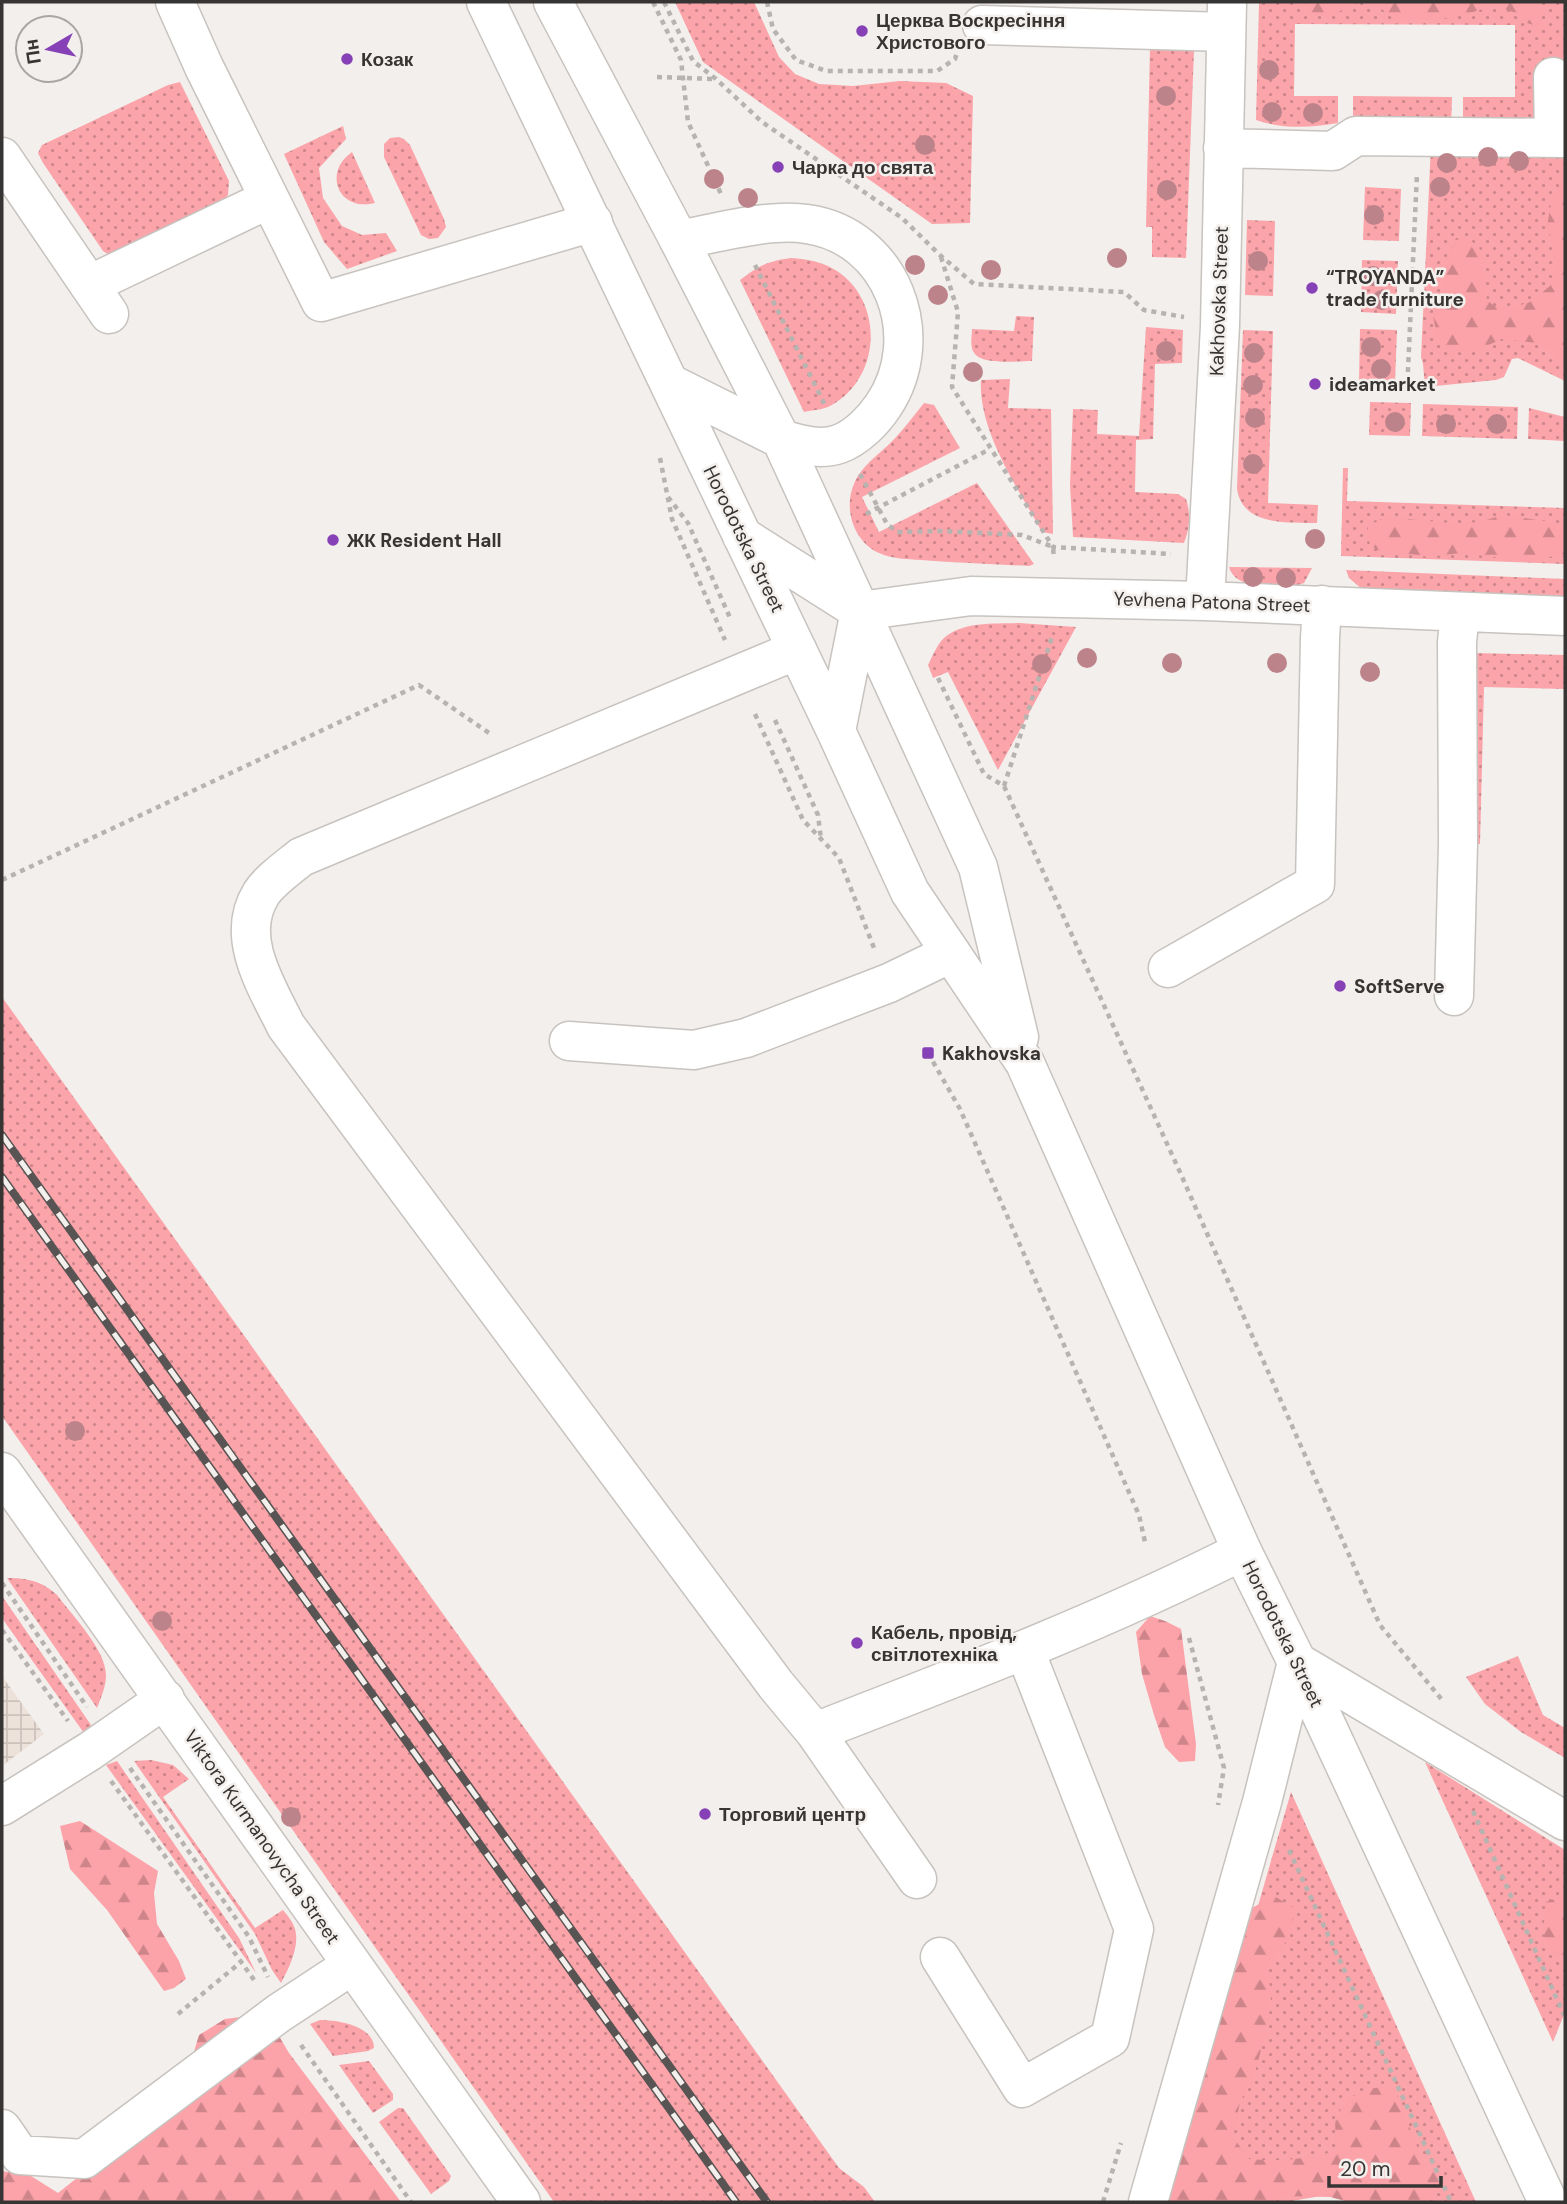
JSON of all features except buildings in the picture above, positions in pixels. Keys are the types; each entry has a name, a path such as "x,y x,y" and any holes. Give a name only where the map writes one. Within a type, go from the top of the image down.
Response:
{"main road":[{"path":"175,2 204,67 321,302 593,222"},
{"name":"Horodotska Street","path":"486,2 910,892 1025,1063 1242,1551 1297,1662 1548,2202"},
{"name":"Horodotska Street","path":"553,2 680,240 781,439 978,866 1025,1063"},
{"path":"982,25 1226,17"},
{"name":"Kakhovska Street","path":"1205,601 1220,326 1226,17"},
{"path":"1223,148 1333,151 1356,136 1560,137 1553,77"},
{"path":"2,157 99,299 270,199"},
{"path":"669,383 781,439 811,447 838,445 859,432 877,415 891,394 900,372 904,348 904,323 887,278 872,258 853,242 832,231 808,224 784,222 680,240"},
{"path":"742,536 860,611 836,732"},
{"name":"Yevhena Patona Street","path":"860,611 971,596 1205,601 1565,616"},
{"path":"1168,968 1315,884 1322,605"},
{"path":"1454,996 1458,843 1457,642 1460,613"},
{"path":"797,650 301,857 261,893 249,922 255,963 286,1026 776,1685 815,1731 917,1880"},
{"path":"569,1041 694,1050 759,1033 889,983 951,953"},
{"name":"Viktora Kurmanovycha Street","path":"2,1472 521,2202"},
{"path":"815,1731 1025,1651 1166,1589 1242,1551"},
{"path":"940,1957 1022,2088 1110,2038 1134,1929 1025,1651"},
{"path":"1148,2202 1262,1802 1297,1662 1565,1821"},
{"path":"2,1807 165,1699"},
{"path":"2,2129 20,2155 84,2159 279,2013 352,1965"}],"path":[{"path":"653,2 681,60 688,122 726,205"},
{"path":"664,2 693,61 762,122 902,218 974,284 1124,292 1144,310 1191,319"},
{"path":"767,2 773,29 796,60 826,71 937,71 954,59 965,28 982,25"},
{"path":"657,77 716,79"},
{"path":"1407,392 1419,135"},
{"path":"750,256 818,390"},
{"path":"941,256 958,312 953,387 1054,547"},
{"path":"657,445 672,519 726,644"},
{"path":"866,514 990,449"},
{"path":"857,468 887,524 897,532 943,531 1022,535 1054,547 1207,556"},
{"path":"667,496 688,523 732,620"},
{"path":"1003,786 1053,634"},
{"path":"938,678 984,774 1003,786 1180,1170 1380,1625 1440,1699"},
{"path":"2,880 419,685 530,761"},
{"path":"755,714 803,820 839,858 878,957"},
{"path":"775,720 818,815 821,839"},
{"path":"928,1053 960,1108 1139,1515 1146,1542"},
{"path":"2,1583 249,1937 267,1975"},
{"path":"2,1630 71,1726"},
{"path":"1189,1638 1218,1748"},
{"path":"110,1780 261,1989"},
{"path":"1471,1808 1564,2015"},
{"path":"1285,1841 1451,2202"},
{"path":"178,2014 241,1962"},
{"path":"298,2041 411,2202"}],"shaded area":[{"path":"675,2 754,2 779,57 795,74 819,84 853,86 900,81 946,83 973,96 970,223 932,224 703,62"},
{"path":"1259,2 1565,2 1565,105 1535,119 1463,127 1463,97 1515,97 1515,25 1295,24 1294,96 1338,96 1338,123 1296,127 1256,120"},
{"path":"1150,48 1194,50 1186,258 1152,257 1152,227 1146,227"},
{"path":"180,82 229,181 228,195 218,206 114,258 103,251 38,153 42,145 168,85"},
{"path":"1353,96 1452,97 1451,127 1353,126"},
{"path":"343,126 346,139 319,168 323,198 342,226 362,235 386,233 397,251 347,269 324,242 284,154"},
{"path":"399,137 410,145 444,219 446,227 438,238 429,239 421,235 384,157 384,144 390,138"},
{"path":"1431,145 1565,152 1565,381 1518,358 1512,359 1504,377 1496,380 1425,387 1421,357"},
{"path":"352,152 375,203 352,202 339,189 338,170"},
{"path":"1365,187 1401,189 1399,241 1363,240"},
{"path":"1247,220 1275,221 1273,296 1245,295"},
{"path":"791,258 826,265 853,285 863,302 871,340 867,360 859,378 847,394 830,406 804,412 740,280 764,265"},
{"path":"1362,260 1398,261 1396,314 1361,312"},
{"path":"1016,316 1034,317 1032,361 1000,362 977,356 972,346 972,329 1014,331"},
{"path":"1146,327 1183,330 1182,363 1155,364 1153,439 1136,440 1135,492 1178,494 1186,499 1189,526 1184,543 1073,537 1070,485 1073,409 1098,410 1097,434 1139,436"},
{"path":"1360,329 1397,330 1395,383 1359,382"},
{"path":"1243,330 1273,331 1268,503 1318,505 1317,523 1269,520 1248,510 1241,501 1237,489"},
{"path":"1010,379 1008,408 1051,409 1053,534 1042,532 1001,459 986,419 981,380"},
{"path":"1370,402 1411,403 1410,436 1369,435"},
{"path":"924,403 934,405 960,448 862,497 879,532 977,483 1034,564 1029,566 894,558 870,548 857,533 850,514 854,484 867,464 897,436"},
{"path":"1423,404 1518,407 1517,439 1422,436"},
{"path":"1529,408 1565,417 1565,441 1528,439"},
{"path":"1343,468 1348,468 1347,501 1565,508 1565,564 1341,556"},
{"path":"1229,567 1312,568 1304,583 1298,585 1258,585 1240,580 1233,575"},
{"path":"1346,570 1565,579 1565,596 1363,590 1349,578"},
{"path":"1019,623 1076,627 998,770 948,672 933,678 928,665 942,640 958,629"},
{"path":"1473,653 1565,655 1565,689 1484,687 1480,844 1468,844"},
{"path":"2,997 839,2168 864,2187 875,2202 554,2202 2,1416"},
{"path":"7,1578 34,1581 46,1586 57,1595 87,1633 105,1665 104,1688 97,1708"},
{"path":"2,1596 91,1725 84,1733 4,1621"},
{"path":"1518,1656 1543,1715 1565,1728 1565,1758 1521,1732 1485,1704 1466,1677"},
{"path":"2,1676 44,1734 2,1766"},
{"path":"151,1760 173,1765 189,1779 163,1797 255,1928 283,1910 291,1921 296,1936 295,1950 281,1983 255,1934 134,1761"},
{"path":"117,1761 239,1938 256,1973 106,1765"},
{"path":"1425,1762 1565,1850 1565,2012 1553,2042"},
{"path":"1291,1792 1476,2202 1414,2202 1333,2194 1286,2202 1172,2202"},
{"path":"320,2020 336,2021 362,2029 372,2040 374,2048 333,2056 310,2024"},
{"path":"369,2061 393,2094 393,2100 373,2113 339,2065"},
{"path":"398,2108 403,2108 451,2176 449,2181 431,2194 379,2122"}],"green space":[{"path":"1303,2 1361,2 1322,16 1309,10"},
{"path":"1367,2 1541,2 1543,7 1540,27 1527,23 1513,12 1493,6 1456,17 1431,20 1401,19"},
{"path":"1565,173 1565,365 1554,353 1538,343 1502,339 1475,351 1450,353 1437,335 1433,316 1445,280 1447,258 1456,238 1468,238 1481,250 1487,300 1494,306 1512,308 1530,302 1550,286 1555,263 1547,227 1551,203"},
{"path":"1503,515 1565,524 1565,554 1529,561 1460,553 1429,557 1387,555 1371,546 1367,537 1368,526 1385,517 1461,524"},
{"path":"1150,1616 1181,1629 1196,1744 1195,1761 1179,1762 1165,1747 1154,1715 1142,1674 1136,1632"},
{"path":"80,1821 158,1871 154,1893 157,1924 179,1961 186,1979 174,1988 164,1991 107,1910 70,1869 60,1826"},
{"path":"1565,1895 1565,1959 1562,1955 1552,1954 1543,1933 1546,1902"},
{"path":"1274,1896 1294,1908 1292,1926 1284,1945 1267,1964 1271,1996 1268,2024 1254,2076 1240,2102 1233,2137 1249,2159 1293,2159 1336,2151 1335,2119 1348,2098 1374,2088 1394,2087 1422,2159 1443,2177 1437,2193 1427,2202 1349,2202 1330,2197 1284,2196 1258,2202 1161,2202 1250,1909"},
{"path":"249,2016 276,2031 289,2053 401,2202 2,2202 2,2171 31,2176 58,2193 82,2174 189,2068 199,2035 225,2019"}],"railway":[{"path":"2,1135 767,2202"},
{"path":"2,1177 736,2202"}],"place":[{"name":"Церква Воскресіння Христового","path":"862,31"},
{"name":"Козак","path":"347,59"},
{"name":"Чарка до свята","path":"778,167"},
{"name":"“TROYANDA” trade furniture","path":"1312,288"},
{"name":"ideamarket","path":"1315,384"},
{"name":"ЖК Resident Hall","path":"333,540"},
{"name":"SoftServe","path":"1340,986"},
{"name":"Kakhovska","path":"928,1053"},
{"name":"Кабель, провід, світлотехніка","path":"857,1643"},
{"name":"Торговий центр","path":"705,1814"}]}
